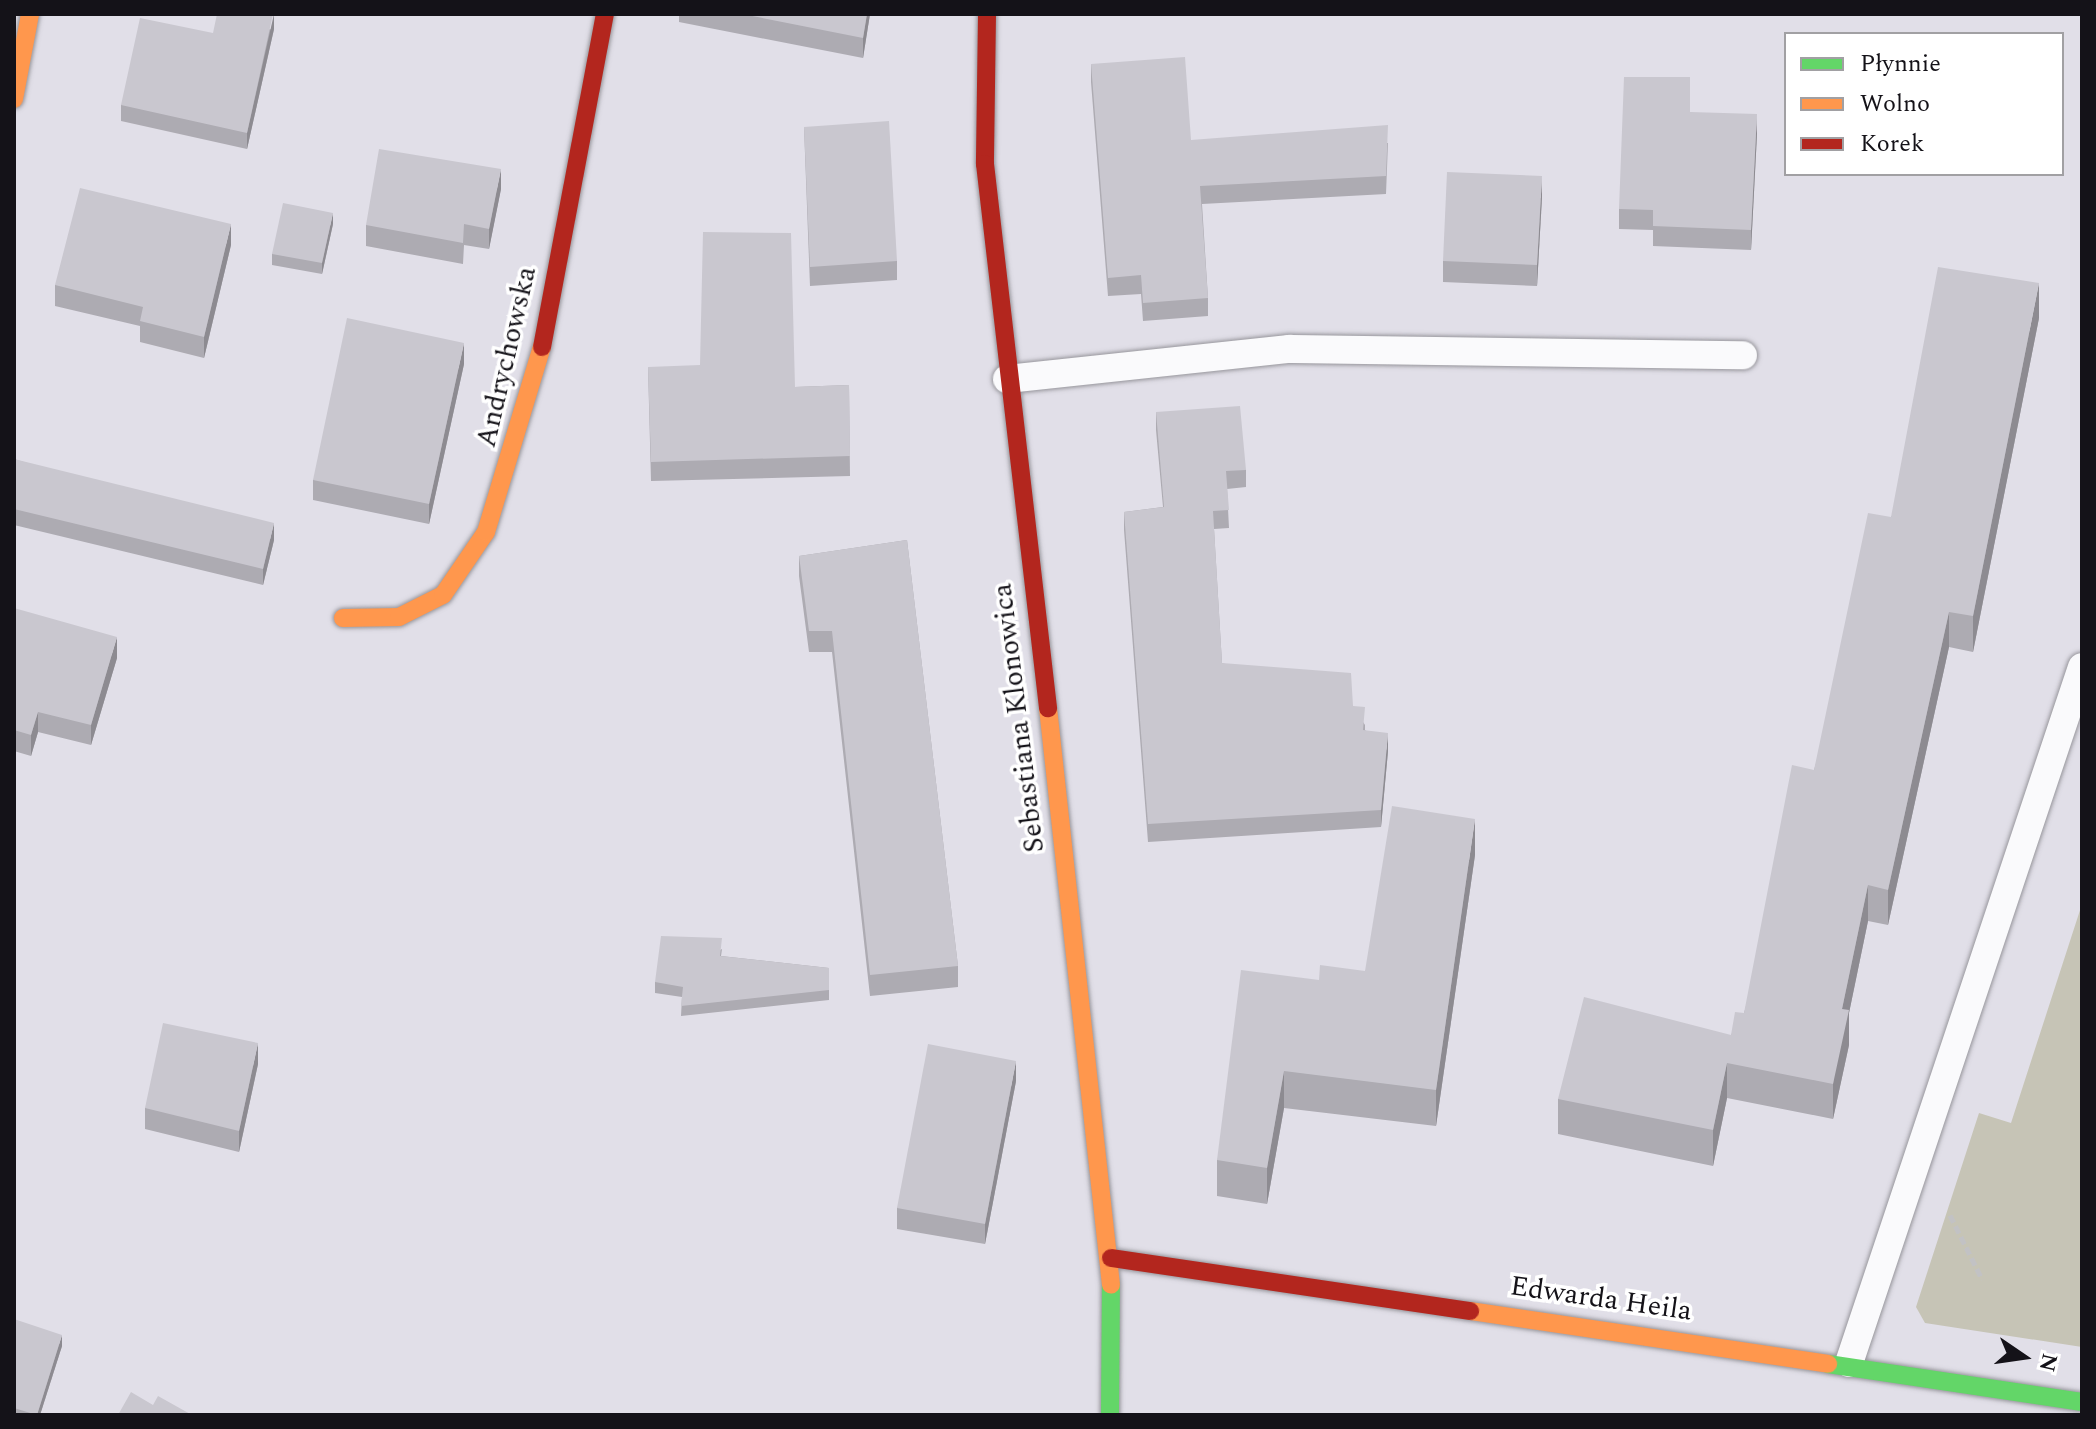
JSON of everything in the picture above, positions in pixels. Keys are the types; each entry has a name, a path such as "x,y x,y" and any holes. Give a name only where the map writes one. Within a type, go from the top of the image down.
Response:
{"street":[{"path":"14,99 30,14"},
{"name":"Andrychowska","path":"343,618 399,617 443,595 486,532 534,387 605,14"},
{"name":"Sebastiana Klonowica","path":"987,14 985,164 1007,379 1111,1258 1110,1415"},
{"name":"Edwarda Heila","path":"1111,1258 1849,1363 2082,1402"}],"lane":[{"path":"1007,379 1289,349 1743,355"},
{"path":"1849,1363 2082,667"}],"shaded area":[{"path":"2082,904 2082,1347 1925,1323 1916,1307 1979,1113 2011,1123"}],"building":[{"path":"217,14 273,14 247,133 121,105 140,18 213,33"},
{"path":"742,14 867,14 863,38"},
{"path":"1185,57 1191,140 1388,125 1386,176 1200,186 1208,298 1143,303 1141,275 1108,278 1091,64"},
{"path":"1624,77 1690,77 1690,112 1757,114 1751,230 1653,226 1653,210 1619,209"},
{"path":"889,121 897,261 810,267 804,127"},
{"path":"379,149 501,169 489,229 464,224 463,243 366,225"},
{"path":"1447,172 1542,176 1537,265 1443,261"},
{"path":"80,188 231,224 204,337 140,321 143,307 55,285"},
{"path":"283,203 333,213 322,263 272,254"},
{"path":"703,232 791,233 795,387 849,385 850,456 651,462 648,367 700,365"},
{"path":"1938,267 2039,283 1973,616 1949,612 1888,890 1868,885 1842,1009 1849,1010 1833,1084 1727,1063 1713,1130 1558,1099 1584,997 1731,1035 1735,1012 1744,1013 1792,765 1814,770 1868,513 1891,517"},
{"path":"347,318 464,343 429,504 313,480"},
{"path":"1240,406 1246,470 1226,471 1229,510 1213,511 1222,663 1351,673 1353,706 1365,707 1363,730 1388,733 1381,810 1148,824 1124,512 1164,507 1156,412"},
{"path":"14,459 274,523 263,569 14,509"},
{"path":"907,540 958,966 870,975 832,631 809,631 799,556"},
{"path":"14,608 117,637 91,725 38,712 31,735 14,730"},
{"path":"1392,806 1475,819 1436,1090 1284,1071 1267,1168 1217,1160 1241,970 1319,980 1320,965 1365,971"},
{"path":"661,936 722,938 720,956 829,968 829,990 681,1006 683,987 655,982"},
{"path":"163,1023 258,1043 239,1131 145,1108"},
{"path":"928,1044 1016,1061 985,1224 897,1208"},
{"path":"14,1319 62,1335 37,1415 14,1408"},
{"path":"131,1392 153,1405 158,1396 192,1415 118,1415"}],"traffic: fast":[{"path":"1110,1415 1111,1285"},
{"path":"1828,1364 2082,1402"}],"traffic: slow":[{"path":"14,99 30,14"},
{"path":"343,618 399,617 443,595 486,532 542,347"},
{"path":"1048,708 1111,1285"},
{"path":"1470,1311 1828,1364"}],"traffic: jam":[{"path":"542,347 605,14"},
{"path":"987,14 985,164 1048,708"},
{"path":"1111,1258 1470,1311"}]}
